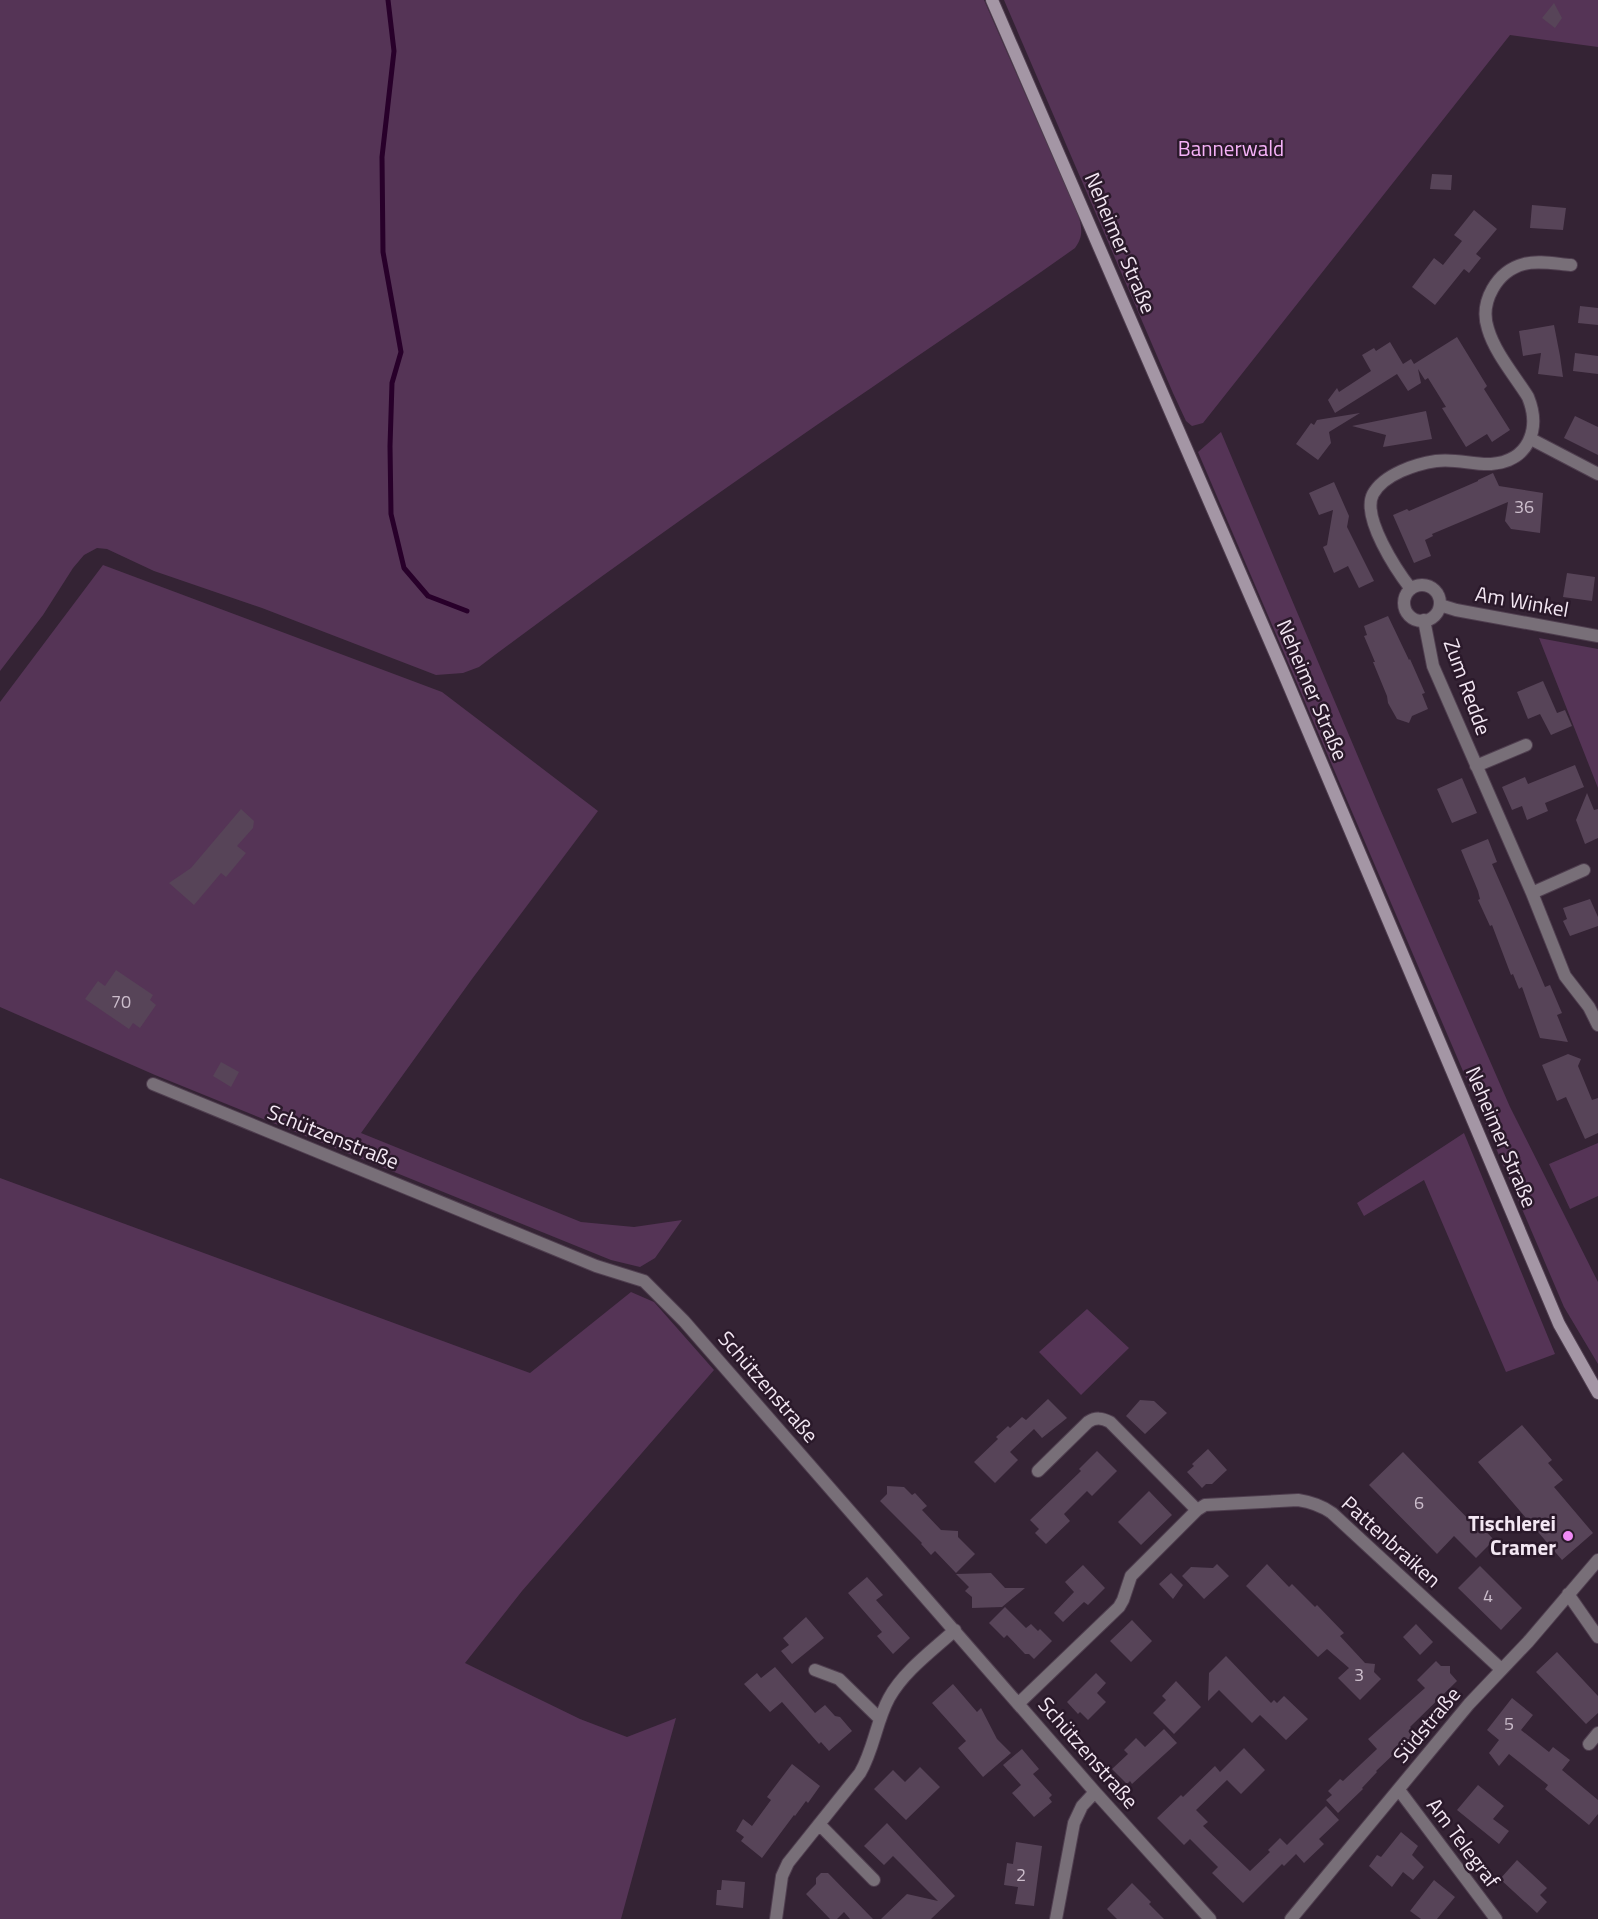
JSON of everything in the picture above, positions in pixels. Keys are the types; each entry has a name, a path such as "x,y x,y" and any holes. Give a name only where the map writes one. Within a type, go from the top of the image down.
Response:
{"main road":[{"name":"Neheimer Straße","path":"993,0 1281,667 1559,1324 1598,1392"}],"street":[{"path":"1440,605 1439,598 1431,587 1418,585 1411,589 1387,554 1374,521 1371,508 1372,495 1382,483 1417,466 1438,461 1459,460 1491,464 1515,455 1524,448 1531,439 1534,419 1532,407 1492,340 1487,328 1486,301 1492,288 1501,278 1512,269 1526,263 1571,265"},
{"path":"1531,439 1598,474"},
{"name":"Zum Redde","path":"1411,589 1406,594 1405,609 1416,620 1424,620 1434,615 1440,605"},
{"name":"Am Winkel","path":"1440,605 1456,610 1598,636"},
{"name":"Zum Redde","path":"1424,620 1434,666 1532,893 1565,976 1593,1006 1598,1025"},
{"name":"Zum Redde","path":"1476,766 1526,745"},
{"path":"1532,893 1584,870"},
{"name":"Schützenstraße","path":"153,1084 596,1266 644,1281 684,1321 1095,1792 1210,1919"},
{"path":"1018,1704 1119,1606 1131,1576 1197,1510 1110,1422 1104,1419 1099,1418 1088,1422 1038,1471"},
{"name":"Pattenbraiken","path":"1197,1510 1205,1505 1298,1500 1322,1506 1501,1669"},
{"name":"Südstraße","path":"1291,1919 1469,1704 1528,1642 1598,1560"},
{"path":"1568,1594 1598,1637"},
{"path":"776,1919 782,1876 788,1863 860,1773 869,1758 880,1719 890,1697 904,1677 955,1630"},
{"path":"815,1670 839,1679 880,1719"},
{"path":"1589,1744 1598,1733"},
{"name":"Am Telegraf","path":"1399,1790 1496,1919"},
{"path":"1056,1919 1074,1823 1082,1806 1095,1792"},
{"path":"819,1824 874,1880"}],"green space":[{"path":"0,0 984,0 1077,212 1081,235 1075,248 724,489 479,667 463,673 436,675 262,608 154,571 107,549 97,548 84,555 73,568 43,615 0,671"},
{"name":"Bannerwald","path":"1004,0 1598,0 1598,47 1510,35 1203,423 1192,426 1186,421 1173,393"},
{"path":"1221,432 1381,811 1510,1107 1598,1282 1598,1364 1564,1307 1198,452"},
{"path":"103,565 442,692 598,811 472,979 361,1133 581,1222 634,1227 682,1220 655,1258 640,1267 611,1260 155,1075 0,1007 0,702"},
{"path":"1539,638 1598,649 1598,788"},
{"path":"1464,1133 1555,1354 1506,1372 1424,1180 1364,1216 1357,1203"},
{"path":"1598,1143 1598,1196 1570,1209 1549,1164"},
{"path":"0,1178 530,1373 631,1292 654,1302 714,1370 522,1591 465,1663 580,1719 627,1737 676,1718 621,1919 0,1919"},
{"path":"1087,1309 1129,1348 1081,1395 1039,1352"}],"building":[{"path":"1554,3 1562,18 1555,28 1542,18"},
{"path":"1432,174 1452,175 1451,190 1430,189"},
{"path":"1532,205 1566,208 1563,230 1530,228"},
{"path":"1474,210 1497,229 1476,254 1481,258 1469,273 1464,269 1435,305 1412,287 1434,258 1443,265 1462,241 1454,235"},
{"path":"1580,306 1598,308 1598,325 1578,323"},
{"path":"1554,325 1563,377 1538,374 1541,353 1523,356 1519,331"},
{"path":"1457,337 1487,386 1484,389 1510,430 1492,442 1487,434 1466,447 1442,408 1446,407 1428,378 1425,380 1418,369 1421,383 1408,391 1397,374 1335,413 1328,400 1337,388 1339,392 1371,371 1362,355 1374,348 1376,351 1390,342 1403,364 1411,359 1414,364"},
{"path":"1575,353 1598,356 1598,374 1573,371"},
{"path":"1426,411 1432,439 1383,447 1386,435 1352,426"},
{"path":"1360,413 1329,432 1331,443 1318,460 1296,444 1311,423 1314,425 1317,420"},
{"path":"1575,416 1598,427 1598,455 1564,438"},
{"path":"1493,473 1499,486 1543,493 1540,533 1511,529 1505,521 1508,502 1432,534 1433,536 1425,540 1431,556 1414,563 1393,515 1407,509 1409,511"},
{"path":"1334,482 1349,516 1347,527 1374,581 1359,588 1348,566 1334,573 1323,547 1327,545 1333,510 1319,515 1309,493"},
{"path":"1567,573 1595,577 1592,601 1563,597"},
{"path":"1388,616 1425,693 1422,694 1428,709 1412,716 1409,723 1397,719 1388,703 1364,636 1367,635 1364,626"},
{"path":"1543,681 1557,713 1565,710 1572,726 1551,735 1540,714 1528,719 1517,692"},
{"path":"1575,765 1584,787 1545,803 1548,811 1527,820 1522,806 1512,810 1502,787 1525,777 1528,784"},
{"path":"1462,778 1477,813 1452,823 1437,789"},
{"path":"1587,793 1594,810 1598,809 1598,838 1585,844 1576,820"},
{"path":"241,809 254,821 253,828 237,846 246,853 226,877 221,873 194,905 169,883 191,868"},
{"path":"1488,839 1497,862 1492,864 1545,987 1550,985 1562,1013 1557,1015 1568,1042 1540,1038 1522,987 1519,989 1513,974 1511,975 1492,925 1490,926 1478,900 1480,899 1478,891 1461,850"},
{"path":"1590,899 1598,917 1598,926 1570,936 1563,921 1567,919 1563,908"},
{"path":"116,970 153,995 150,1000 156,1005 140,1028 133,1023 129,1029 85,999 98,981 105,986"},
{"path":"1568,1054 1581,1059 1578,1066 1592,1100 1598,1098 1598,1133 1585,1139 1566,1097 1557,1101 1542,1065"},
{"path":"221,1062 239,1072 231,1087 213,1076"},
{"path":"1048,1399 1067,1418 1042,1438 1034,1429 1010,1452 1018,1460 995,1483 974,1462 1008,1426 1010,1428 1022,1417 1026,1420"},
{"path":"1140,1400 1154,1401 1167,1413 1145,1434 1126,1416"},
{"path":"1522,1425 1552,1460 1548,1463 1563,1480 1554,1487 1593,1533 1562,1560 1478,1462"},
{"path":"1208,1449 1227,1470 1212,1484 1206,1484 1202,1488 1187,1472"},
{"path":"1097,1451 1117,1471 1092,1496 1087,1491 1064,1514 1070,1521 1046,1544 1035,1533 1039,1529 1030,1520 1081,1471 1079,1469"},
{"path":"1403,1452 1479,1530 1482,1527 1494,1540 1476,1558 1454,1536 1437,1554 1369,1485"},
{"path":"887,1486 904,1487 912,1495 915,1493 927,1506 922,1510 941,1530 958,1531 958,1537 975,1554 956,1573 935,1551 931,1555 880,1501 887,1494"},
{"path":"1149,1491 1172,1515 1141,1545 1118,1522"},
{"path":"1217,1564 1229,1576 1204,1599 1182,1576 1191,1567 1213,1568"},
{"path":"1267,1564 1289,1587 1292,1584 1315,1607 1317,1605 1344,1633 1340,1636 1365,1663 1375,1664 1374,1672 1381,1679 1360,1700 1338,1678 1349,1668 1327,1649 1318,1657 1246,1586"},
{"path":"1083,1565 1105,1588 1088,1605 1084,1602 1063,1622 1054,1613 1074,1592 1065,1582"},
{"path":"1480,1566 1522,1608 1501,1630 1458,1588"},
{"path":"991,1573 1005,1588 1025,1588 1002,1607 972,1608 972,1597 965,1591 969,1587 956,1574"},
{"path":"1171,1573 1183,1585 1173,1599 1159,1584"},
{"path":"867,1577 883,1595 876,1600 910,1638 893,1654 877,1636 882,1632 848,1593"},
{"path":"1005,1607 1026,1628 1031,1624 1052,1641 1034,1659 1029,1654 1025,1654 1007,1635 1004,1638 989,1623"},
{"path":"806,1617 824,1638 792,1664 781,1651 789,1645 783,1638"},
{"path":"1132,1620 1152,1641 1131,1662 1110,1641"},
{"path":"1416,1624 1433,1642 1420,1655 1403,1637"},
{"path":"1557,1652 1598,1696 1598,1713 1586,1724 1536,1672"},
{"path":"1226,1656 1271,1703 1274,1700 1277,1703 1284,1696 1308,1719 1286,1740 1260,1715 1252,1723 1219,1690 1208,1701 1209,1673"},
{"path":"1436,1661 1441,1666 1450,1666 1450,1673 1457,1681 1410,1727 1416,1733 1376,1771 1363,1789 1338,1813 1326,1800 1332,1795 1328,1791 1340,1779 1343,1781 1377,1749 1368,1739 1425,1688 1417,1680"},
{"path":"775,1667 815,1713 825,1705 852,1731 829,1751 821,1742 819,1744 782,1702 770,1712 744,1684 757,1673 761,1678"},
{"path":"1096,1673 1106,1683 1097,1693 1106,1702 1088,1720 1080,1712 1078,1714 1067,1702"},
{"path":"1176,1681 1201,1707 1174,1734 1153,1713 1166,1700 1162,1696"},
{"path":"953,1684 977,1712 981,1708 997,1739 1011,1753 983,1777 958,1748 966,1741 932,1703"},
{"path":"1512,1698 1533,1715 1521,1730 1549,1752 1553,1747 1570,1760 1562,1770 1598,1800 1598,1814 1589,1825 1545,1789 1548,1785 1509,1754 1499,1766 1489,1753 1499,1740 1487,1730"},
{"path":"1164,1729 1177,1743 1132,1784 1130,1781 1127,1784 1112,1769 1128,1754 1124,1750 1136,1738 1145,1747"},
{"path":"1244,1748 1265,1770 1241,1794 1227,1780 1196,1810 1208,1822 1203,1826 1250,1871 1270,1852 1268,1850 1280,1838 1287,1845 1326,1806 1339,1820 1319,1839 1324,1844 1304,1863 1296,1854 1284,1866 1282,1864 1243,1903 1212,1873 1218,1867 1190,1839 1184,1845 1157,1818 1215,1766 1220,1772"},
{"path":"1022,1749 1039,1769 1033,1774 1052,1795 1049,1798 1052,1802 1034,1817 1012,1793 1021,1785 1003,1765"},
{"path":"792,1764 820,1786 808,1803 806,1801 794,1815 762,1858 741,1841 744,1837 736,1831 743,1819 752,1826 771,1800 767,1797"},
{"path":"920,1767 940,1787 906,1820 874,1789 893,1770 905,1782"},
{"path":"1478,1785 1504,1806 1493,1819 1509,1831 1499,1844 1457,1810"},
{"path":"887,1823 955,1896 931,1919 881,1919 907,1894 938,1901 893,1856 884,1865 864,1846"},
{"path":"1401,1832 1418,1846 1412,1855 1424,1867 1413,1880 1403,1872 1392,1887 1369,1866 1377,1855 1381,1857"},
{"path":"1016,1842 1042,1846 1034,1906 1015,1904 1018,1887 1004,1885 1007,1863 1013,1864"},
{"path":"1517,1860 1547,1888 1540,1895 1547,1902 1537,1913 1500,1879"},
{"path":"821,1873 828,1873 873,1919 850,1919 844,1912 837,1919 830,1919 806,1894 816,1884 816,1878"},
{"path":"722,1880 745,1882 743,1908 716,1905 717,1890 721,1890"},
{"path":"1434,1880 1455,1897 1437,1919 1421,1919 1410,1911"},
{"path":"1132,1883 1164,1919 1117,1919 1107,1909"}],"waterway":[{"path":"388,0 394,51 382,157 383,252 401,352 392,383 391,514 404,568 428,596 467,611"}],"place":[{"name":"Tischlerei Cramer","path":"1568,1536"}]}
